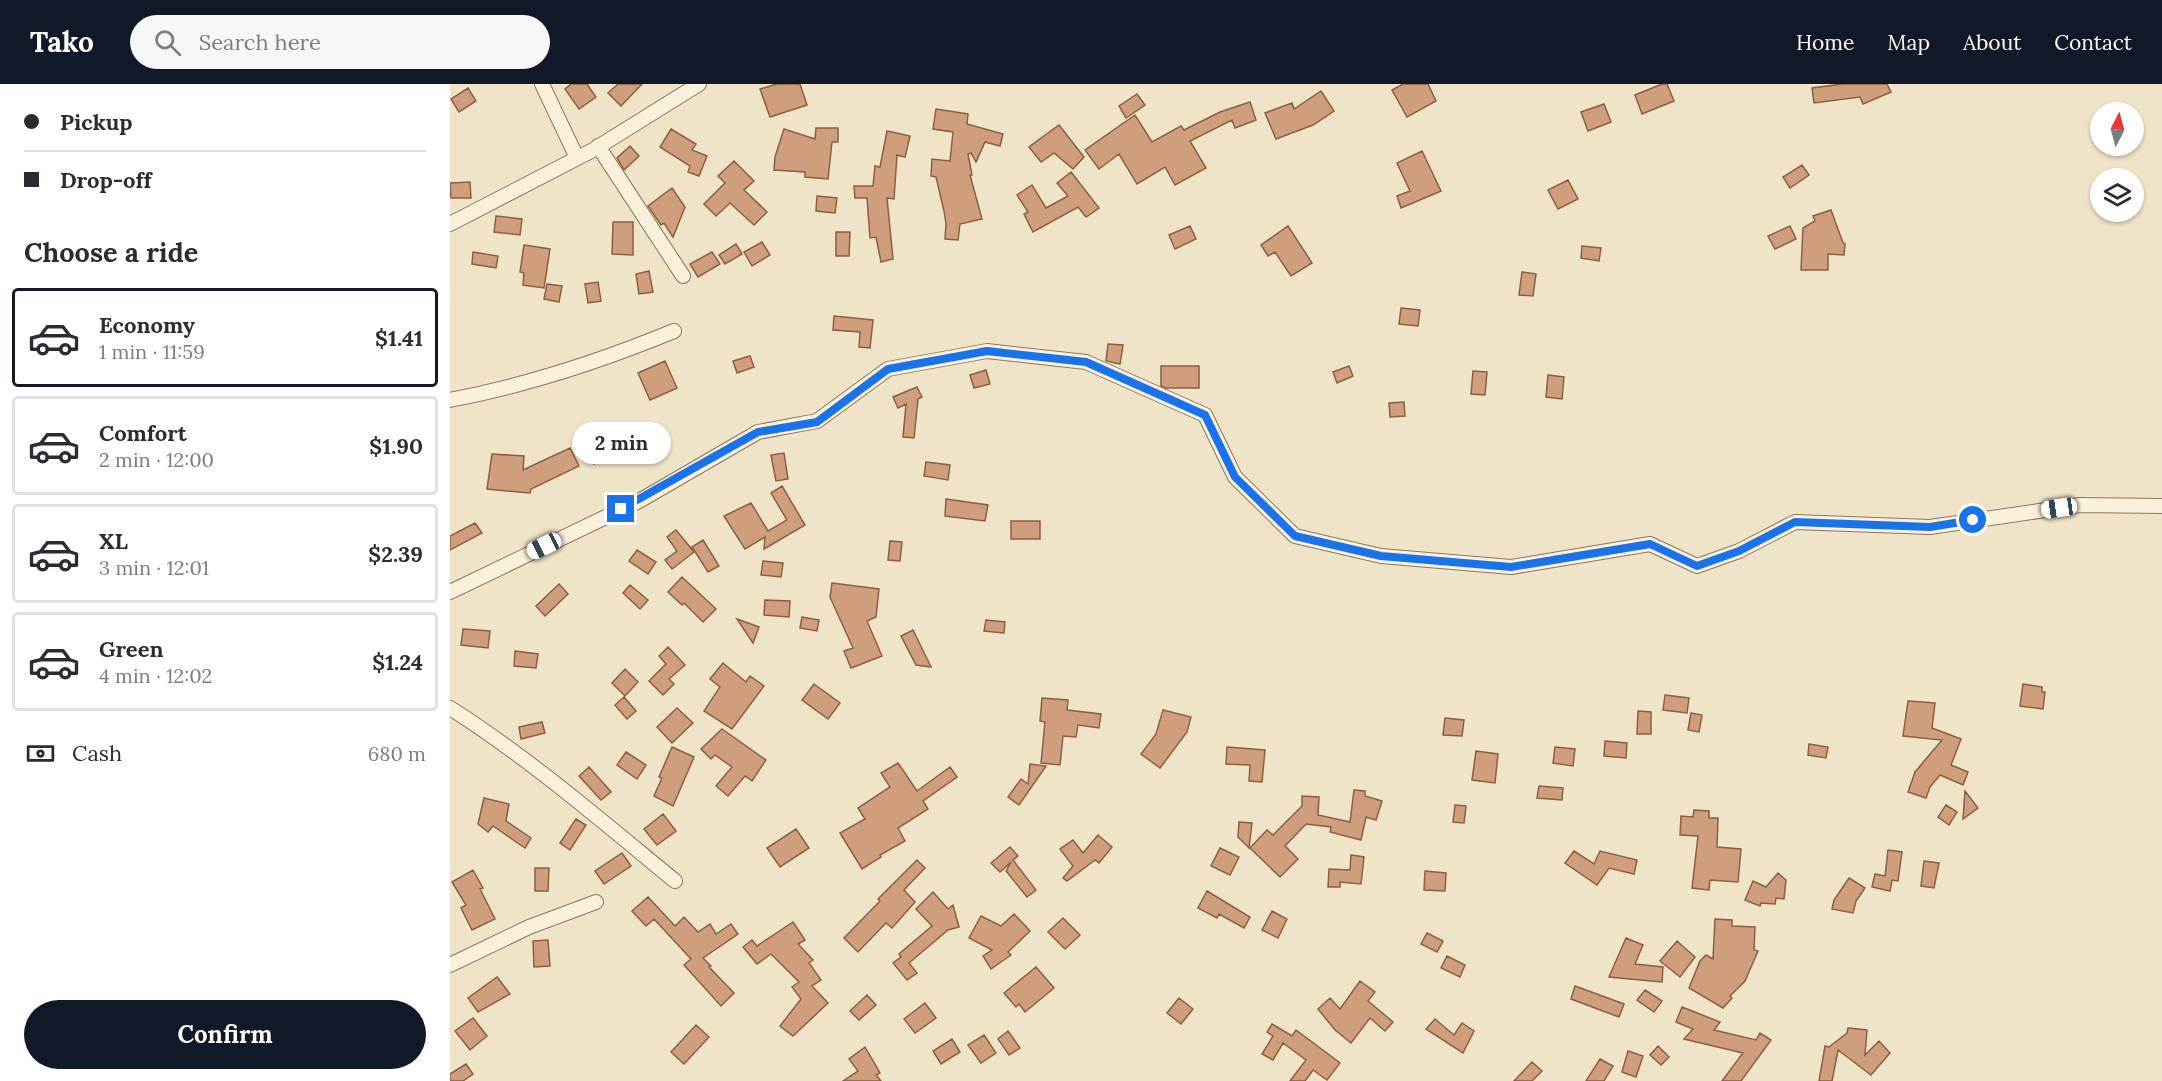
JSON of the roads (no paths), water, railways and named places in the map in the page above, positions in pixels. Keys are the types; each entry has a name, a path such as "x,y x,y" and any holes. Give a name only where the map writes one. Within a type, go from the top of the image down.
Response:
{"street":[{"path":"542,84 577,158"},
{"path":"450,224 577,158 699,84"},
{"path":"598,146 683,276"},
{"path":"450,400 505,389 565,372 674,331"},
{"path":"450,592 639,501 758,432 817,422 888,369 987,351 1086,362 1205,415 1235,477 1295,536 1381,556 1511,567 1650,544 1697,566 1739,551 1795,522 1930,527 2080,505 2162,506"},
{"path":"450,708 493,735 540,771 675,881"},
{"path":"450,965 529,927 596,902"}]}
